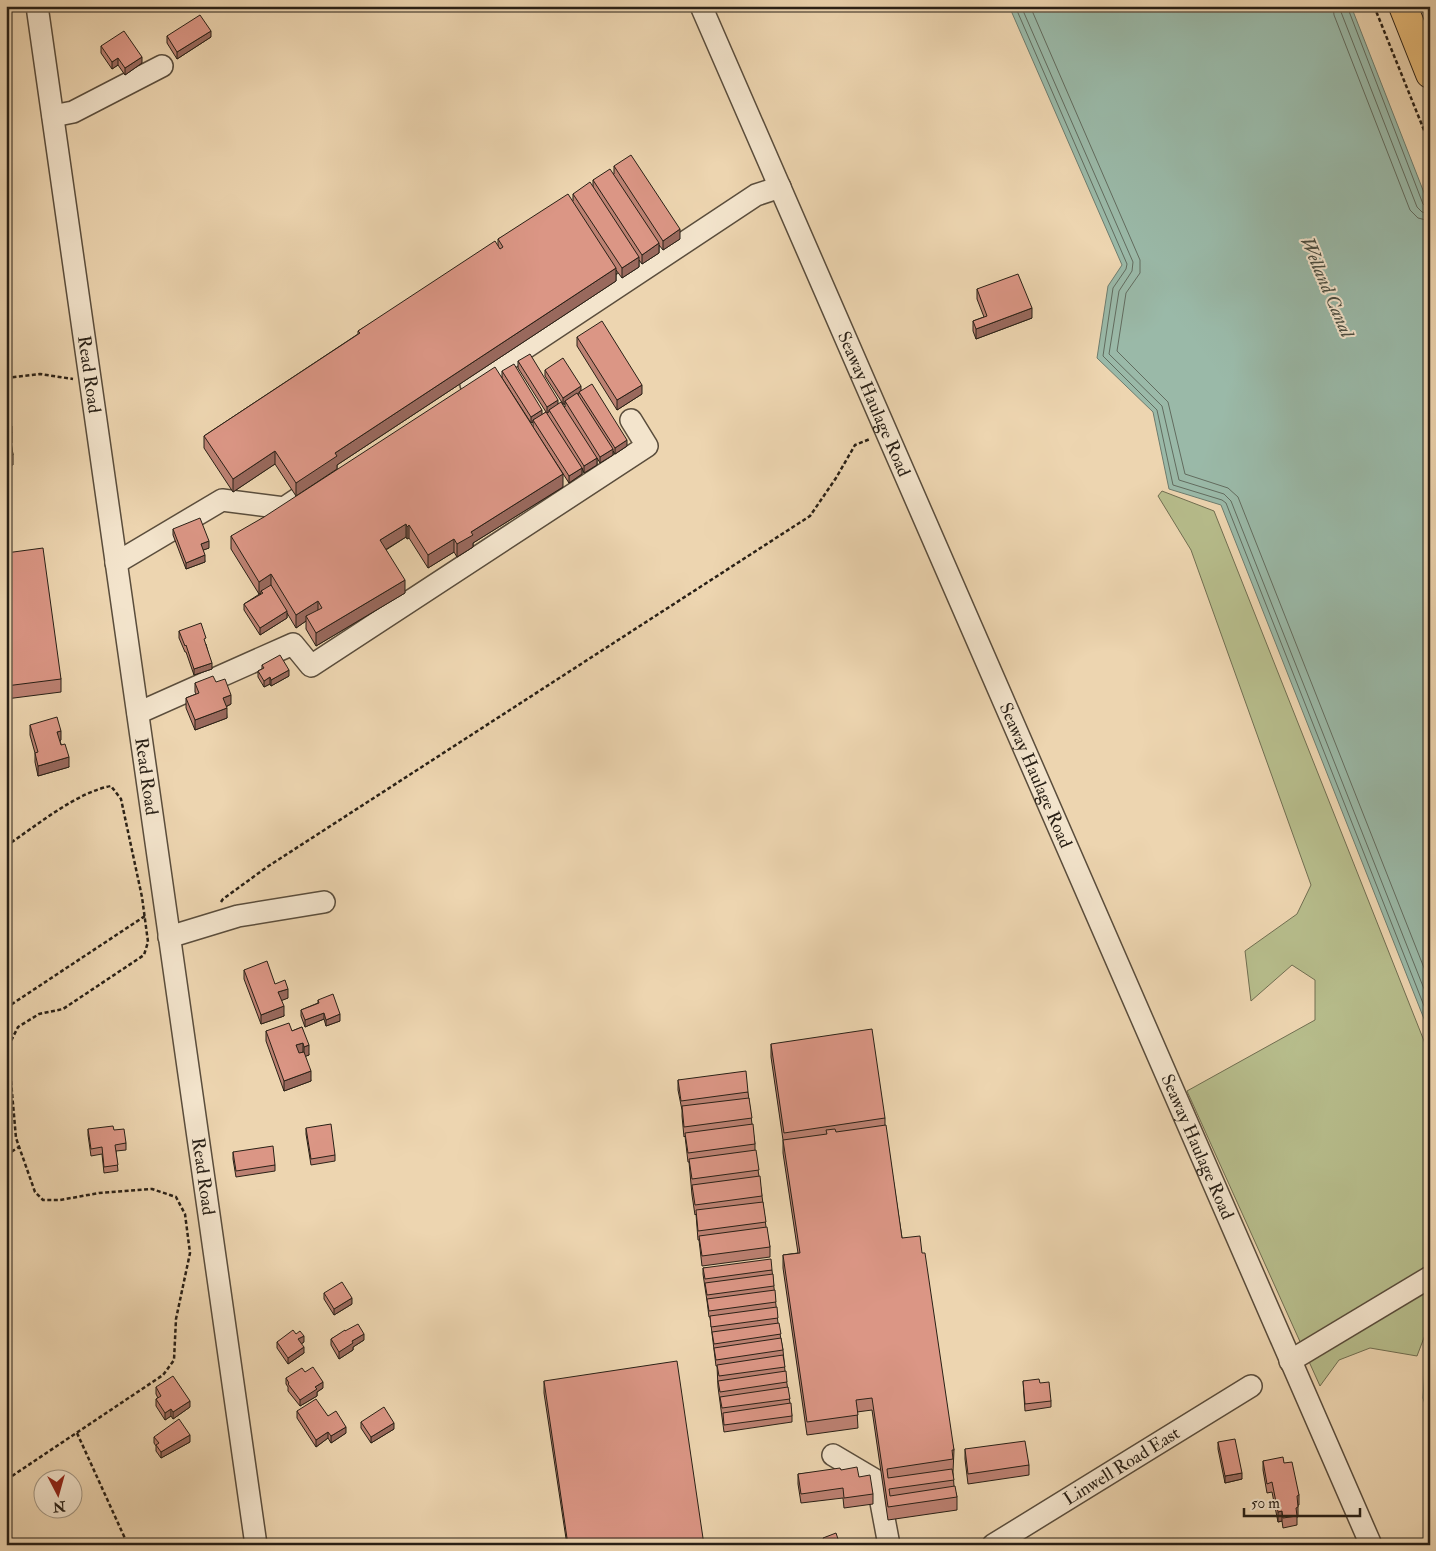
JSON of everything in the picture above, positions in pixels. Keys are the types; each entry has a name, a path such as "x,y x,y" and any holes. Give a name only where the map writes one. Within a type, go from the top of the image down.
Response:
{"main road":[{"path":"1403,6 1430,74"}],"street":[{"name":"Read Road","path":"37,6 256,1545"},
{"name":"Seaway Haulage Road","path":"701,6 1371,1545"},
{"path":"53,116 73,112 162,66"},
{"path":"458,393 756,195 780,187"},
{"path":"138,713 293,644 311,666 648,446 632,420"},
{"path":"116,563 222,500 284,508 317,486"},
{"path":"169,937 238,916 324,902"},
{"path":"1290,1360 1430,1277"},
{"name":"Linwell Road East","path":"992,1545 1250,1386"},
{"path":"833,1455 877,1481 890,1545"}],"path":[{"path":"1374,6 1430,145"},
{"path":"6,378 40,374 90,382"},
{"path":"212,924 223,898 267,867 810,516 836,478 855,445 886,432"},
{"path":"6,846 69,804 98,789 111,786 121,798 142,897 148,942 144,955 63,1009 39,1014 18,1027 8,1047 16,1138 35,1192 43,1200 60,1200 99,1193 152,1189 176,1197 185,1214 190,1253 176,1320 174,1360 163,1374 6,1480"},
{"path":"6,1008 144,916"},
{"path":"6,1155 19,1147"},
{"path":"77,1433 128,1545"}],"green space":[{"path":"1162,491 1214,511 1430,1056 1430,1322 1417,1356 1370,1348 1339,1360 1320,1386 1187,1091 1315,1020 1315,980 1292,965 1251,1001 1245,951 1297,914 1311,885 1191,550 1158,496"}],"water":[{"name":"Welland Canal","path":"1009,6 1351,6 1430,208 1430,1034 1221,505 1169,489 1153,412 1097,358 1108,286 1122,265"},
{"path":"1430,1335 1430,1421 1423,1398 1427,1339"}],"building":[{"path":"200,15 211,31 177,52 167,36"},
{"path":"124,31 142,57 125,68 118,58 112,62 101,46"},
{"path":"631,155 680,229 663,241 614,166"},
{"path":"610,169 659,243 642,255 593,180"},
{"path":"590,182 639,257 622,268 573,194"},
{"path":"568,194 616,268 335,453 337,456 296,483 275,451 233,479 204,436 495,241 500,249 503,247 498,239"},
{"path":"1018,274 1032,308 976,329 973,321 987,316 977,289"},
{"path":"602,321 642,385 617,400 577,337"},
{"path":"530,354 558,400 547,407 518,361"},
{"path":"563,358 581,386 563,398 545,370"},
{"path":"514,364 542,410 531,417 502,371"},
{"path":"495,367 563,474 471,532 473,535 457,544 454,539 428,555 409,525 407,527 406,524 380,540 405,580 316,633 306,616 322,608 318,601 296,615 271,574 259,582 231,536 264,517"},
{"path":"592,384 627,440 615,448 579,392"},
{"path":"577,393 613,449 600,457 565,401"},
{"path":"561,402 597,458 584,466 549,410"},
{"path":"6,405 9,426 12,426 12,433 10,433 13,455 6,456"},
{"path":"546,412 582,468 569,476 533,420"},
{"path":"200,518 209,541 201,544 205,555 186,563 173,529"},
{"path":"43,548 61,679 6,686 6,553"},
{"path":"271,585 287,611 260,628 244,604 263,593 261,591"},
{"path":"201,623 212,663 194,669 179,631"},
{"path":"280,655 289,670 271,680 270,677 264,681 258,671 264,668 262,665"},
{"path":"213,676 216,682 225,679 231,695 223,698 227,708 195,720 186,698 199,693 195,683"},
{"path":"57,717 61,731 57,732 61,745 65,744 69,757 38,766 35,753 38,752 30,725"},
{"path":"267,961 275,984 285,980 288,989 278,992 284,1006 261,1015 244,970"},
{"path":"333,994 340,1014 326,1020 324,1013 305,1020 301,1010 319,1003 318,1000"},
{"path":"289,1023 292,1031 302,1027 309,1045 304,1047 303,1043 296,1045 299,1053 304,1052 311,1071 284,1081 266,1031"},
{"path":"872,1029 885,1118 784,1133 771,1044"},
{"path":"746,1071 748,1092 681,1101 678,1080"},
{"path":"749,1098 752,1118 684,1127 682,1106"},
{"path":"331,1124 335,1155 311,1159 306,1128"},
{"path":"753,1124 755,1144 688,1153 685,1133"},
{"path":"886,1125 902,1238 920,1236 922,1253 925,1253 954,1450 952,1450 953,1459 887,1469 888,1478 952,1469 954,1480 889,1489 890,1496 955,1486 957,1497 888,1507 872,1398 856,1400 858,1415 807,1422 783,1255 800,1253 783,1140 827,1134 826,1130 835,1129 836,1132"},
{"path":"113,1126 114,1130 124,1129 126,1143 115,1145 118,1165 104,1167 102,1147 91,1149 88,1129"},
{"path":"273,1146 275,1165 236,1171 233,1152"},
{"path":"756,1150 759,1170 692,1179 689,1159"},
{"path":"760,1176 762,1196 695,1205 692,1185"},
{"path":"763,1202 766,1222 698,1231 696,1210"},
{"path":"767,1227 770,1247 702,1256 699,1236"},
{"path":"771,1259 772,1270 705,1279 703,1268"},
{"path":"773,1274 774,1286 707,1295 705,1283"},
{"path":"342,1282 352,1298 334,1309 324,1293"},
{"path":"775,1290 776,1302 709,1311 707,1299"},
{"path":"777,1307 778,1318 711,1327 710,1316"},
{"path":"779,1323 781,1334 714,1344 712,1332"},
{"path":"358,1324 364,1334 339,1352 331,1339"},
{"path":"293,1330 296,1334 300,1331 304,1336 298,1339 304,1347 288,1358 277,1342"},
{"path":"781,1338 783,1350 716,1360 714,1348"},
{"path":"783,1355 785,1367 719,1376 717,1365"},
{"path":"677,1361 704,1545 568,1545 544,1381"},
{"path":"313,1367 323,1382 315,1387 317,1389 300,1400 288,1384 286,1378 302,1368 305,1372"},
{"path":"786,1371 787,1382 720,1392 718,1381"},
{"path":"173,1376 190,1401 173,1412 171,1409 165,1413 156,1399 161,1396 156,1387"},
{"path":"1039,1379 1040,1383 1049,1382 1051,1401 1025,1404 1023,1381"},
{"path":"788,1387 790,1399 722,1408 720,1397"},
{"path":"316,1399 328,1416 336,1411 346,1427 331,1436 328,1432 316,1440 297,1411"},
{"path":"791,1403 792,1416 724,1425 723,1413"},
{"path":"384,1407 394,1423 371,1437 361,1422"},
{"path":"179,1419 190,1435 161,1452 156,1445 159,1443 154,1437"},
{"path":"1235,1439 1242,1473 1225,1476 1218,1442"},
{"path":"1025,1441 1029,1465 968,1474 965,1449"},
{"path":"1283,1457 1284,1463 1292,1462 1299,1495 1297,1496 1297,1516 1283,1518 1282,1511 1278,1512 1272,1482 1267,1484 1263,1461"},
{"path":"857,1467 859,1477 870,1475 873,1494 844,1498 843,1488 801,1494 798,1474"},
{"path":"836,1533 840,1545 826,1545 823,1538"}]}
